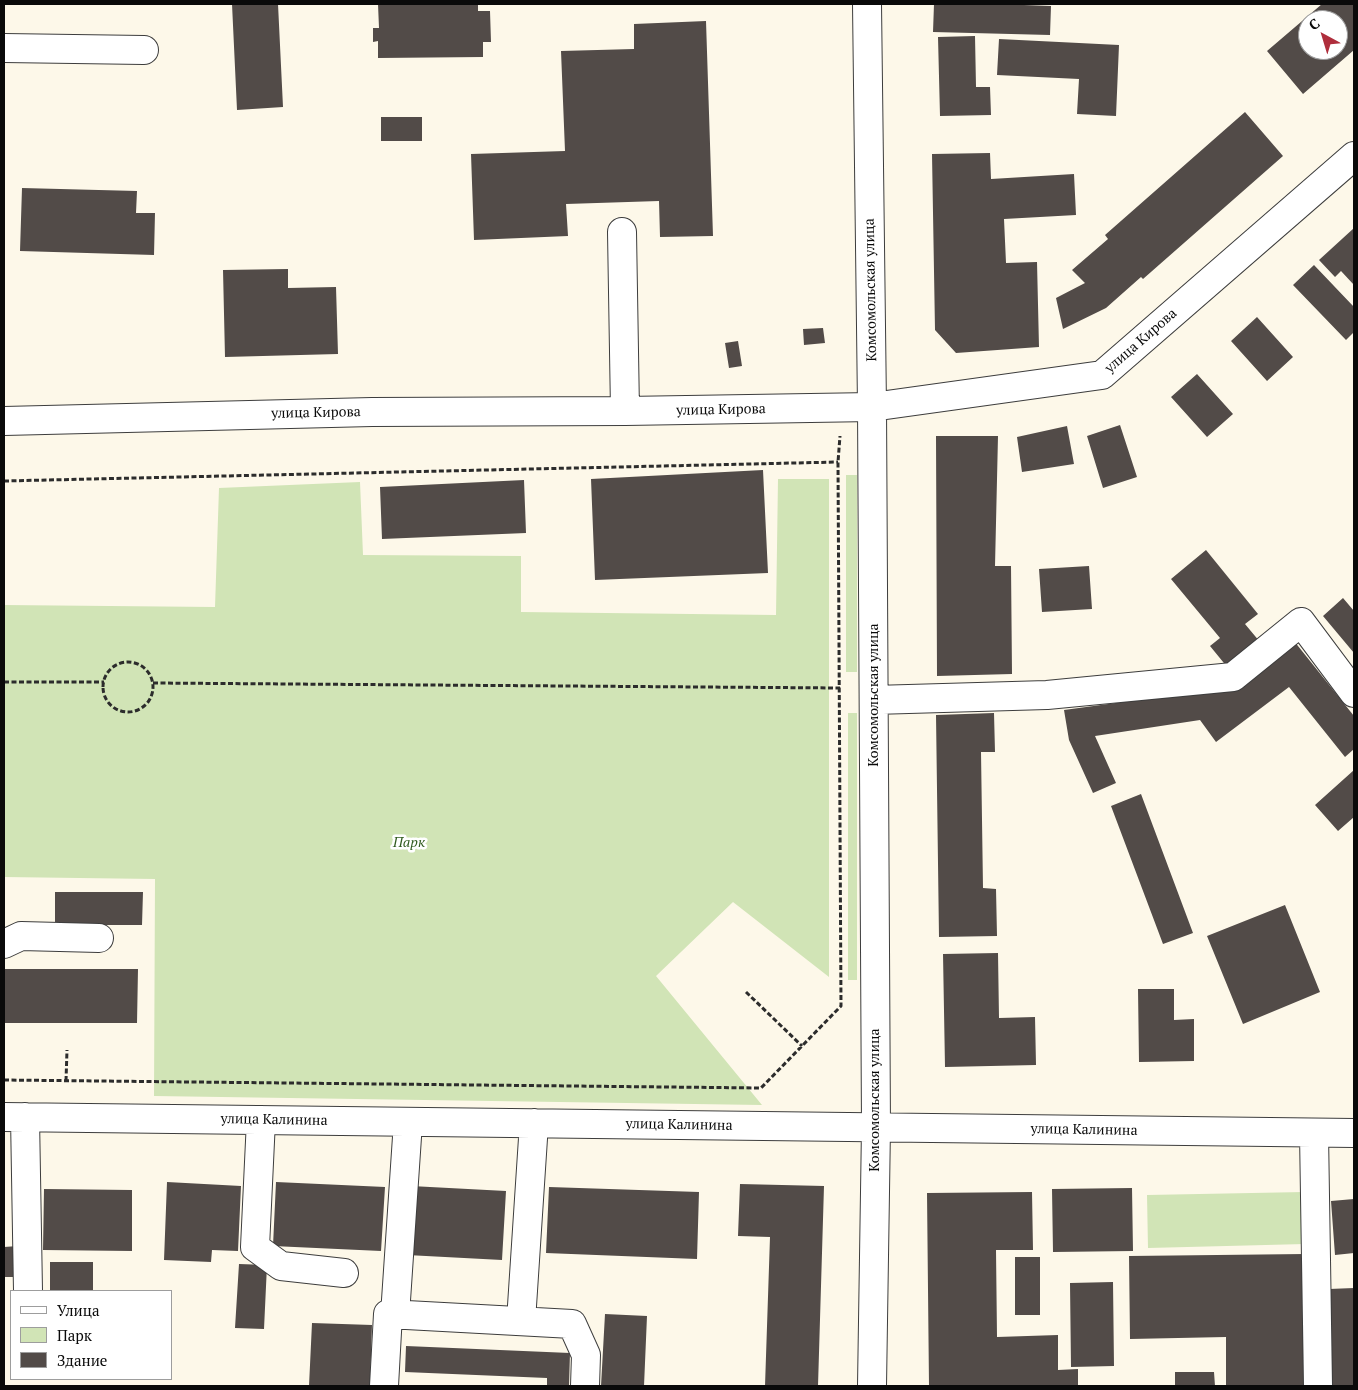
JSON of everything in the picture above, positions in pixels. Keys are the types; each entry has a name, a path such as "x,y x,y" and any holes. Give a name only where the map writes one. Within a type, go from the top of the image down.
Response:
{"street":[{"name":"Комсомольская улица","path":"867,4 872,407 876,1127 872,1386"},
{"path":"4,48 144,50"},
{"name":"улица Кирова","path":"4,421 372,412 625,411 872,407 1102,375 1354,156"},
{"path":"622,232 625,411"},
{"path":"874,700 1047,696 1233,677 1301,622 1354,693"},
{"path":"4,944 21,936 99,938"},
{"path":"14,1117 28,1290"},
{"name":"улица Калинина","path":"14,1117 1354,1133"},
{"path":"261,1120 255,1247 280,1266 344,1273"},
{"path":"395,1315 408,1122"},
{"path":"520,1321 534,1123"},
{"path":"1314,1133 1318,1386"},
{"path":"384,1386 388,1314 572,1324 586,1355 586,1386"}],"path":[{"path":"4,481 838,462 841,1006 760,1088 4,1080"},
{"path":"124,662 134,662 143,666 150,673 153,683 153,693 149,702 133,712 123,712 114,708 107,701 103,692 104,682 108,673 124,662"},
{"path":"4,682 104,682"},
{"path":"153,683 840,688"},
{"path":"746,992 802,1046"},
{"path":"66,1081 67,1050"}],"green space":[{"path":"846,475 857,475 857,672 846,672"},
{"name":"Парк","path":"778,479 829,479 829,977 733,902 656,976 762,1105 154,1096 155,879 4,877 4,605 215,607 219,488 360,482 363,555 521,556 521,612 776,615"},
{"path":"848,713 857,713 857,980 848,980"},
{"path":"1304,1192 1305,1244 1148,1248 1147,1195"}],"building":[{"path":"232,4 278,4 283,107 237,110"},
{"path":"378,4 478,4 478,11 490,11 491,42 483,42 483,57 378,58 378,41 373,42 373,28 379,28"},
{"path":"934,4 1051,6 1050,35 933,32"},
{"path":"1322,4 1354,4 1354,50 1348,55 1348,10 1315,10"},
{"path":"706,21 713,236 660,237 659,201 566,204 568,236 474,240 471,154 565,151 561,51 634,49 634,24"},
{"path":"1298,25 1298,60 1342,60 1303,94 1267,51"},
{"path":"975,36 976,87 990,87 991,115 940,116 938,37"},
{"path":"999,39 1119,45 1116,116 1077,114 1079,79 997,75"},
{"path":"1245,112 1283,156 1143,279 1141,277 1106,308 1063,329 1056,298 1085,283 1072,270 1108,239 1105,235"},
{"path":"381,117 422,117 422,141 381,141"},
{"path":"990,153 991,179 1074,174 1076,215 1004,219 1006,263 1037,262 1039,347 956,353 935,330 932,154"},
{"path":"22,188 137,191 136,213 155,213 154,255 20,251"},
{"path":"1354,228 1354,285 1341,271 1335,277 1319,260"},
{"path":"1314,265 1354,307 1354,332 1346,340 1293,285"},
{"path":"288,269 288,288 336,287 338,354 225,357 223,270"},
{"path":"1257,317 1293,357 1267,381 1231,341"},
{"path":"823,328 825,343 804,345 803,329"},
{"path":"738,341 742,366 729,368 725,343"},
{"path":"1197,374 1233,414 1207,437 1171,397"},
{"path":"1120,425 1137,477 1103,488 1087,436"},
{"path":"1067,426 1074,464 1022,472 1017,437"},
{"path":"936,436 998,436 995,566 1011,566 1012,674 937,676"},
{"path":"763,470 768,573 595,580 591,479"},
{"path":"524,480 526,533 382,539 380,487"},
{"path":"1206,550 1258,614 1245,624 1260,642 1228,668 1210,646 1220,638 1171,579"},
{"path":"1089,566 1092,609 1042,612 1039,569"},
{"path":"1343,598 1354,611 1354,653 1323,616"},
{"path":"1294,641 1354,716 1354,749 1345,757 1289,687 1216,742 1200,720 1095,736 1116,783 1093,793 1069,740 1064,710 1234,687"},
{"path":"994,713 995,752 981,752 983,888 996,889 997,936 939,937 936,715"},
{"path":"1354,770 1354,817 1338,831 1315,805"},
{"path":"1141,794 1193,933 1163,944 1111,806"},
{"path":"55,892 143,892 142,925 55,925"},
{"path":"1285,905 1320,992 1243,1024 1207,936"},
{"path":"998,953 999,1018 1035,1017 1036,1065 945,1067 943,954"},
{"path":"4,969 138,969 137,1023 4,1023"},
{"path":"1138,989 1174,989 1174,1020 1194,1019 1194,1061 1139,1062"},
{"path":"167,1182 241,1186 238,1251 212,1250 211,1262 164,1260"},
{"path":"276,1182 385,1187 381,1251 273,1246"},
{"path":"740,1184 824,1186 818,1386 765,1386 770,1237 738,1236"},
{"path":"411,1186 506,1191 502,1260 407,1255"},
{"path":"549,1187 699,1192 697,1259 546,1253"},
{"path":"1132,1188 1133,1251 1053,1252 1052,1189"},
{"path":"44,1189 132,1190 132,1251 43,1250"},
{"path":"1032,1192 1033,1250 996,1250 997,1337 1058,1335 1058,1370 1078,1369 1078,1386 929,1386 927,1193"},
{"path":"1354,1199 1354,1253 1335,1255 1331,1201"},
{"path":"18,1246 19,1277 4,1277 4,1247"},
{"path":"1305,1254 1307,1386 1226,1386 1226,1337 1130,1339 1129,1256"},
{"path":"1015,1257 1040,1257 1040,1315 1015,1315"},
{"path":"50,1262 93,1262 93,1290 50,1290"},
{"path":"239,1264 267,1265 264,1329 235,1328"},
{"path":"1113,1282 1114,1366 1071,1367 1070,1283"},
{"path":"1354,1288 1354,1386 1332,1386 1329,1289"},
{"path":"605,1314 647,1316 644,1386 601,1386"},
{"path":"312,1323 372,1325 370,1386 309,1386"},
{"path":"406,1346 570,1353 569,1386 547,1386 547,1378 405,1372"},
{"path":"1175,1372 1214,1372 1215,1386 1175,1386"}]}
